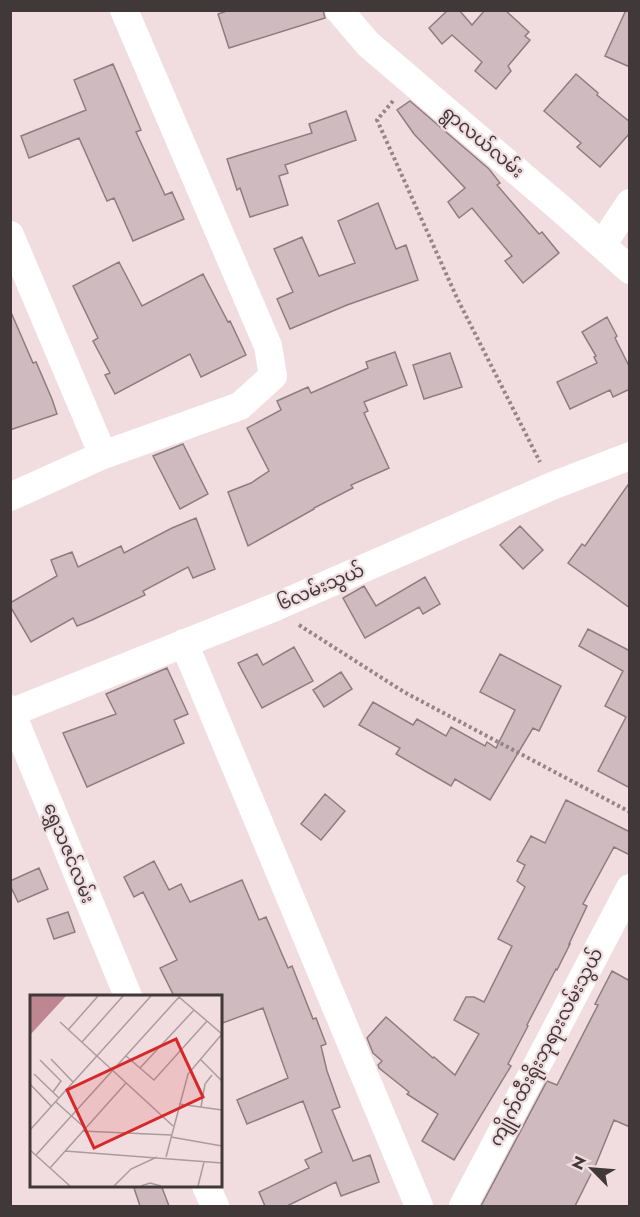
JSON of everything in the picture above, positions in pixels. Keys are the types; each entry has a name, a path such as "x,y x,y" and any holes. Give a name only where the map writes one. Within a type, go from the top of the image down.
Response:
{"street":[{"path":"10,497 103,455 240,406 273,376 268,346 124,10"},
{"name":"ရွာလယ်လမ်း","path":"339,10 368,44 630,270"},
{"path":"602,245 630,203"},
{"path":"10,235 103,455"},
{"name":"၆လမ်းသွယ်","path":"11,712 273,608 552,486 630,456"},
{"path":"184,643 419,1206"},
{"name":"ရွှေသဇင်လမ်း","path":"11,712 128,995"},
{"name":"ကျိုက်ထီးရိုးဘုရားလမ်းသွယ်","path":"463,1206 630,888"},
{"path":"207,1187 215,1206"}],"path":[{"path":"411,81 377,120 457,298 552,486"},
{"path":"273,608 404,692 630,812"}],"building":[{"path":"230,10 323,10 325,18 229,48 218,14"},
{"path":"448,10 459,10 472,25 485,10 505,10 529,32 525,36 530,40 508,66 511,71 496,89 475,71 482,62 452,35 442,44 429,28"},
{"path":"626,10 630,10 630,67 605,56"},
{"path":"113,64 141,130 136,132 165,195 172,192 184,219 133,241 114,198 107,201 79,138 29,158 21,136 86,110 74,80"},
{"path":"576,74 630,122 630,133 600,167 577,147 581,143 544,111"},
{"path":"410,101 489,169 500,183 497,185 539,234 542,232 559,253 523,283 505,261 512,256 472,208 459,218 448,202 465,188 414,134 397,110"},
{"path":"346,111 356,140 285,165 288,173 279,176 288,205 250,217 240,188 237,190 227,159 312,133 309,124"},
{"path":"378,203 396,249 406,245 418,280 347,305 290,329 277,299 293,292 274,249 302,237 319,276 355,263 338,221"},
{"path":"119,262 142,306 203,274 228,322 230,321 246,355 201,377 190,354 115,394 105,375 110,373 93,341 98,338 73,286"},
{"path":"10,310 33,363 36,362 57,414 10,430"},
{"path":"607,317 630,368 630,389 613,397 610,390 570,409 557,382 597,363 594,357 596,356 582,332"},
{"path":"395,352 407,385 364,402 368,411 364,413 389,468 351,485 353,488 248,546 228,492 251,483 269,471 247,428 281,410 277,401 308,387 311,393 368,368 366,362"},
{"path":"450,353 462,387 424,399 413,365"},
{"path":"183,444 208,494 180,509 153,456"},
{"path":"630,482 630,608 568,563 582,544 585,546"},
{"path":"196,518 215,569 193,578 188,567 143,591 145,595 77,626 73,618 31,642 10,603 57,576 51,560 72,552 78,567 121,546 124,553"},
{"path":"520,526 543,550 523,569 500,545"},
{"path":"425,577 440,604 423,614 419,607 365,638 343,598 364,586 376,606"},
{"path":"588,629 630,651 630,788 598,771 626,717 605,706 623,671 579,646"},
{"path":"294,647 313,681 262,708 238,663 257,654 263,665"},
{"path":"500,654 561,686 539,731 533,728 490,800 455,779 451,786 396,754 400,748 359,725 373,702 413,725 417,719 446,736 451,727 485,746 487,742 496,748 515,710 480,692"},
{"path":"167,668 188,714 174,720 184,743 87,787 63,733 116,714 106,694"},
{"path":"341,672 352,689 324,707 313,690"},
{"path":"325,794 345,811 321,840 301,824"},
{"path":"566,800 630,832 630,855 614,847 583,904 587,906 508,1064 511,1066 454,1160 422,1141 438,1114 407,1094 409,1092 379,1068 378,1065 382,1061 373,1053 367,1038 386,1017 455,1075 479,1034 454,1020 466,997 474,997 484,1002 512,946 498,939 525,887 517,881 525,865 517,861 531,836 545,843"},
{"path":"154,861 169,890 181,884 190,902 242,880 259,920 266,917 288,968 292,966 313,1019 316,1018 326,1044 321,1046 327,1071 340,1107 332,1110 353,1161 370,1155 379,1182 341,1196 336,1182 287,1206 265,1206 259,1192 309,1168 305,1160 322,1152 303,1101 247,1124 237,1100 288,1078 263,1008 222,1023 222,995 174,995 160,968 177,960 143,892 134,897 124,877"},
{"path":"39,868 48,889 18,902 10,881"},
{"path":"68,912 75,932 54,939 47,919"},
{"path":"612,971 630,981 630,1127 614,1120 575,1206 481,1206 547,1081 557,1085 598,1005 595,1004"},
{"path":"134,1187 162,1187 169,1206 140,1206"}]}
